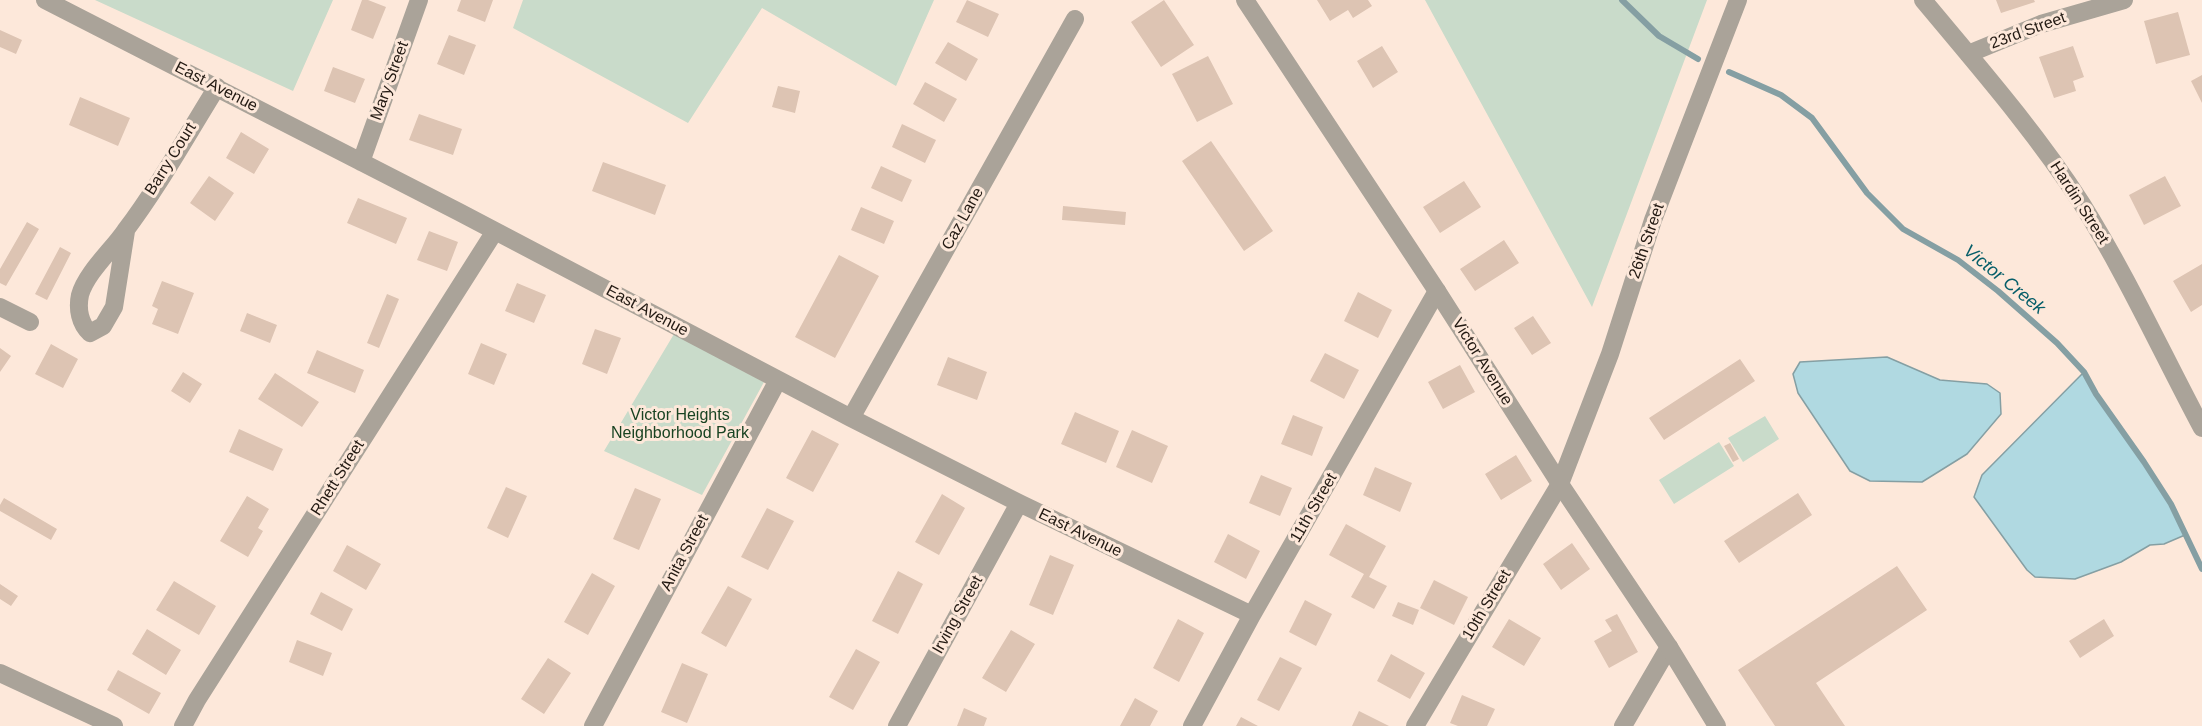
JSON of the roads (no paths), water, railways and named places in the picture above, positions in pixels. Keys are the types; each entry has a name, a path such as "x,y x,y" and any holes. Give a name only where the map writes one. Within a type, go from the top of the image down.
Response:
{"street":[{"name":"East Avenue","path":"45,0 362,162 851,418 1019,503 1252,615"},
{"name":"Mary Street","path":"362,162 419,0"},
{"name":"Victor Avenue","path":"1245,0 1437,291 1560,484 1669,647 1717,726"},
{"name":"26th Street","path":"1560,484 1610,354 1653,220 1738,0"},
{"name":"Hardin Street","path":"1923,0 2012,105 2081,203 2132,290 2202,428"},
{"name":"23rd Street","path":"1968,54 2041,24 2124,0"},
{"name":"Caz Lane","path":"851,418 1076,19"},
{"name":"Barry Court","path":"126,231 114,307 103,326 90,333 83,327 80,312 80,296 85,283 126,231 217,87"},
{"name":"Rhett Street","path":"183,726 197,700 495,231"},
{"name":"11th Street","path":"1192,726 1252,615 1437,291"},
{"path":"0,307 30,322"},
{"name":"Anita Street","path":"593,726 778,380"},
{"name":"10th Street","path":"1415,726 1560,484"},
{"name":"Irving Street","path":"897,726 1019,503"},
{"path":"1623,726 1669,647"},
{"path":"0,673 114,726"}],"water":[{"path":"1887,357 1940,380 1987,384 2000,393 2001,414 1967,454 1922,482 1870,481 1850,471 1798,393 1793,374 1800,362"},
{"path":"2084,372 2105,407 2155,479 2185,535 2164,544 2150,545 2121,562 2075,579 2035,577 2027,570 1974,497 1982,475"}],"waterway":[{"name":"Victor Creek","path":"1622,0 1659,36 1698,59"},
{"name":"Victor Creek","path":"1729,72 1781,95 1812,118 1867,193 1903,229 1958,260 1998,291 2057,343 2084,372 2096,394 2171,504 2202,569"}],"park label":[{"name":"Victor Heights Neighborhood Park","path":"680,425"}]}
